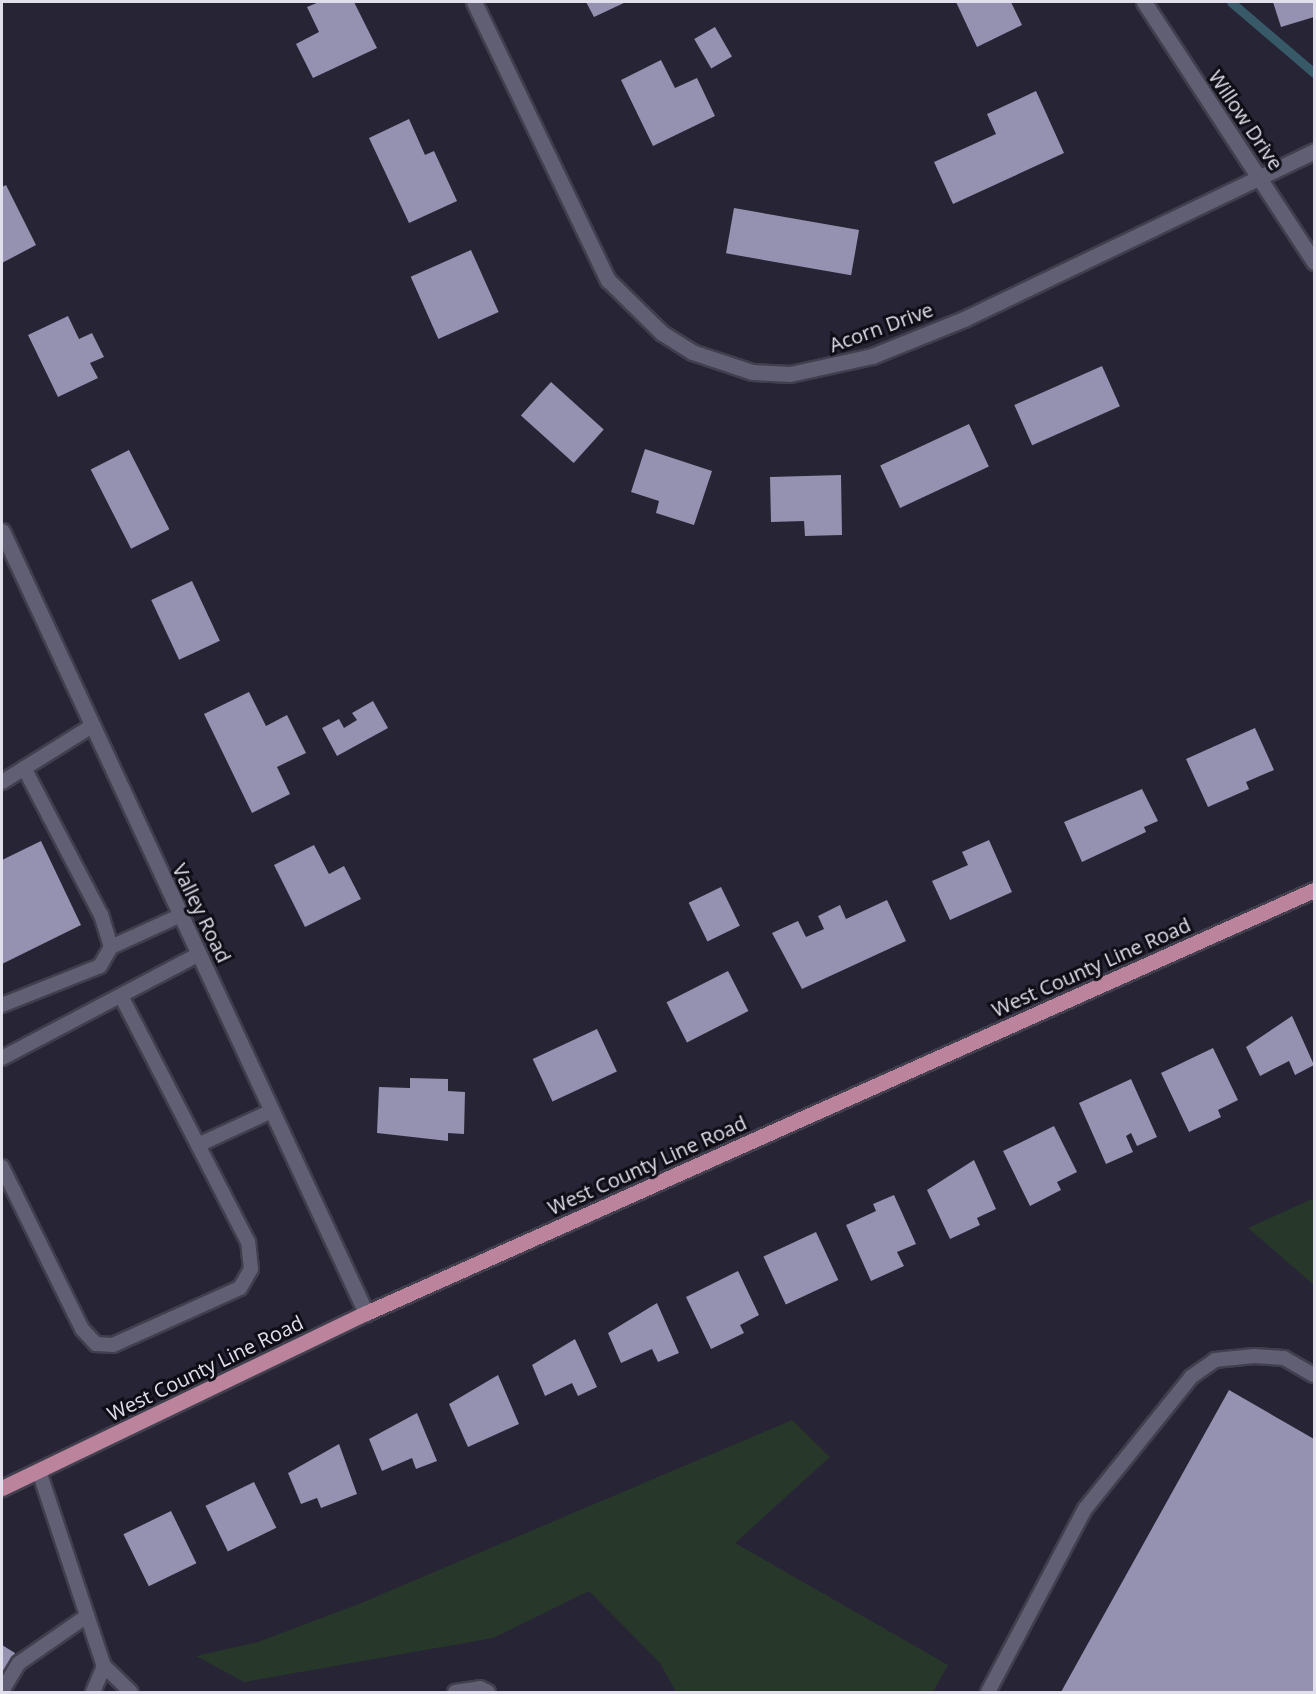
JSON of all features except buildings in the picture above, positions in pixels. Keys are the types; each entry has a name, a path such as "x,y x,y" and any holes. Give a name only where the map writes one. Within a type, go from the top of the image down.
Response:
{"main road":[{"name":"West County Line Road","path":"2,1488 366,1313 1314,890"}],"street":[{"name":"Acorn Drive","path":"474,2 608,280 662,333 692,352 752,372 812,371 873,356 975,314 1257,175 1314,151"},
{"name":"Willow Drive","path":"1144,2 1314,262"},
{"name":"Valley Road","path":"2,531 179,916 199,954 366,1313"}],"lane":[{"path":"2,782 92,726"},
{"path":"24,768 101,915 111,947"},
{"path":"2,1005 100,966 111,947 179,916"},
{"path":"2,1058 199,954"},
{"path":"2,1167 82,1329 96,1344 113,1345 240,1288 251,1269 248,1242 121,996"},
{"path":"198,1145 272,1111"},
{"path":"988,1692 1085,1509 1191,1377 1215,1360 1254,1356 1284,1358 1314,1375"},
{"path":"39,1470 104,1666 131,1692"},
{"path":"2,1691 19,1663 87,1616"},
{"path":"93,1692 104,1666"},
{"path":"455,1692 481,1691"}],"green space":[{"path":"1314,1198 1314,1285 1248,1228"},
{"path":"792,1420 830,1457 735,1543 948,1665 933,1692 676,1692 660,1663 589,1591 493,1638 244,1682 196,1656 258,1642 359,1604"}],"waterway":[{"path":"1231,2 1314,73"}]}
